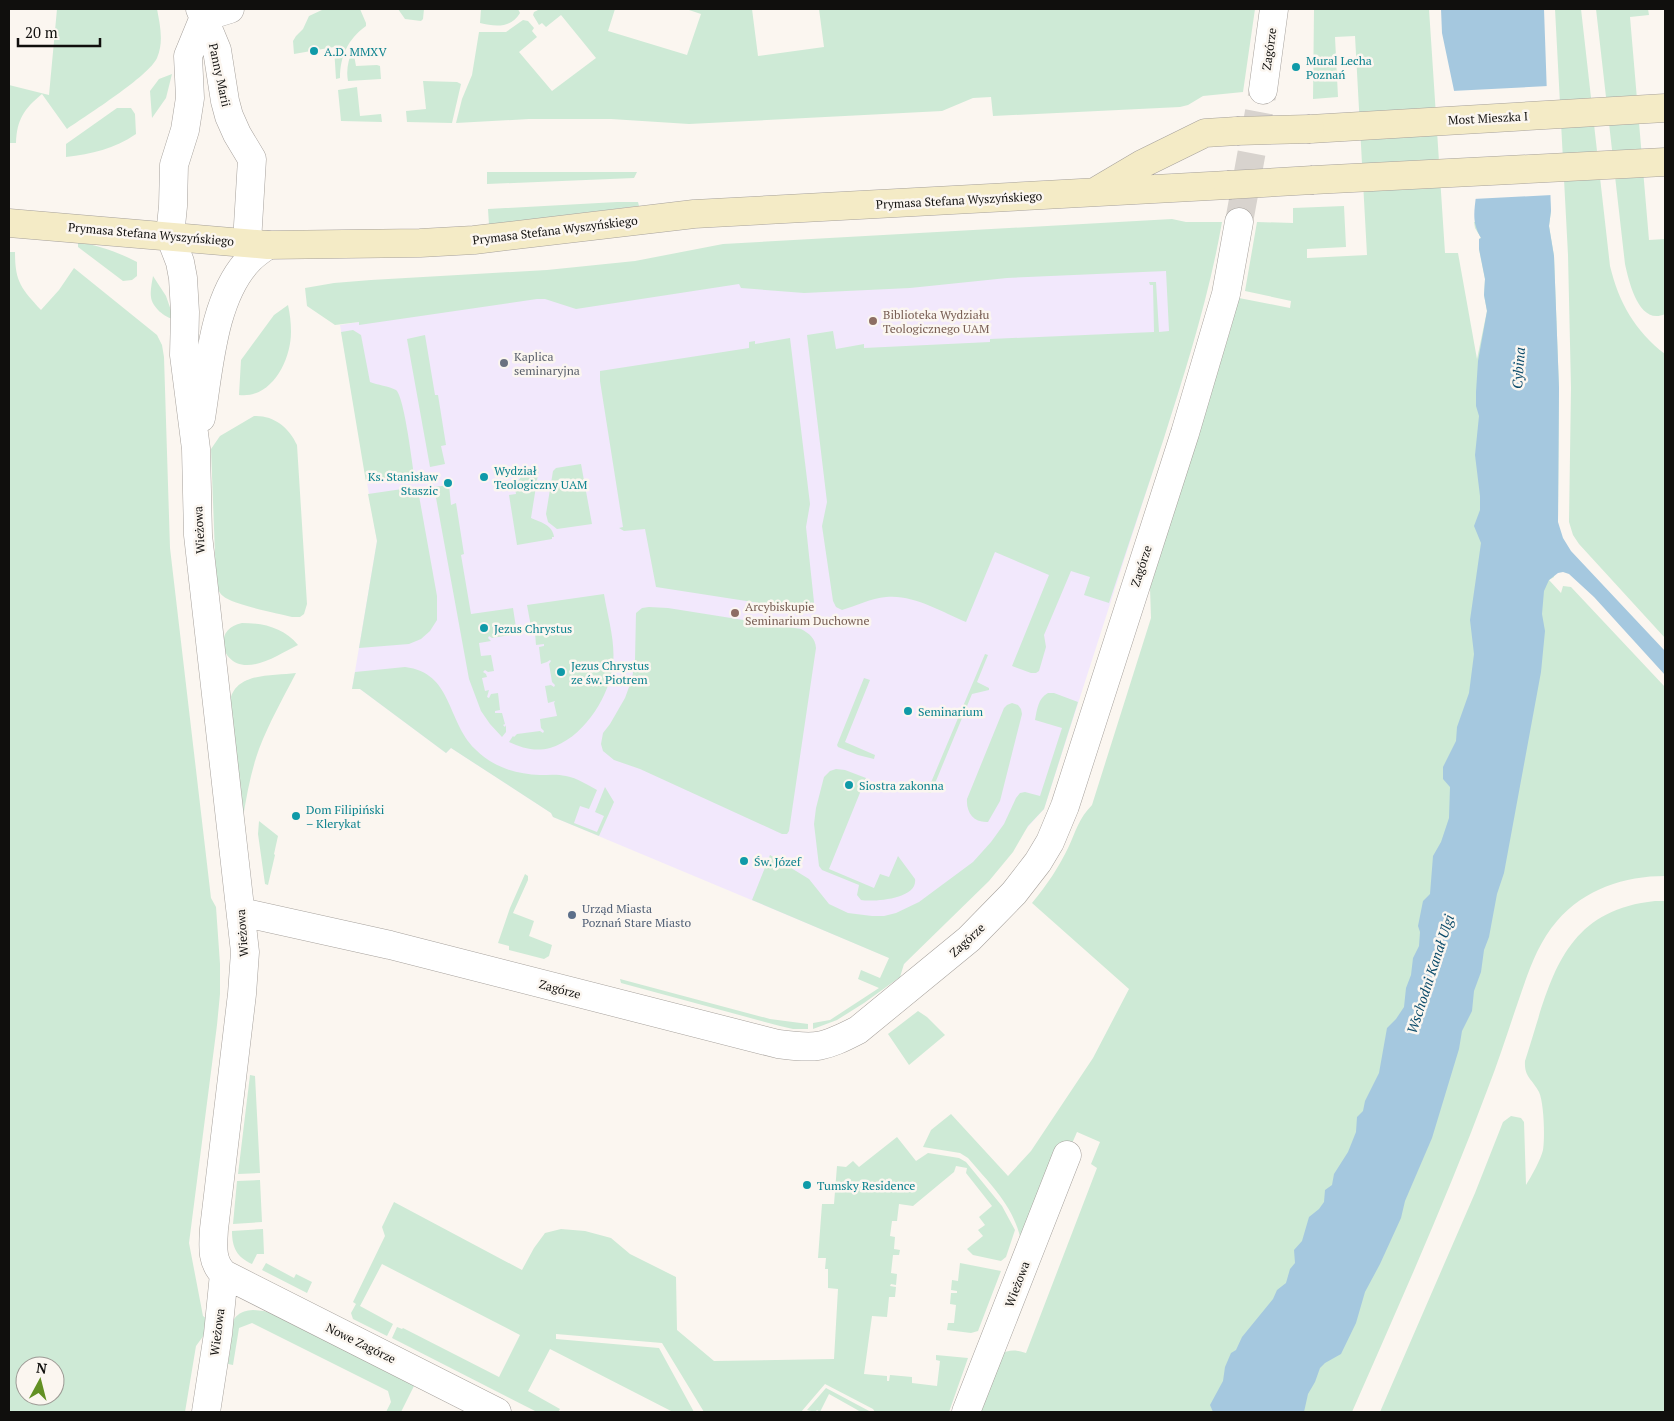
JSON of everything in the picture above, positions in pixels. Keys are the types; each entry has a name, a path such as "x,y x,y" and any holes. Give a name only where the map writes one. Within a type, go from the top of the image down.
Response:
{"street":[{"path":"202,13 230,9"},
{"name":"Zagórze","path":"1263,90 1274,9"},
{"name":"Panny Marii","path":"202,13 217,50 229,116 252,159 257,244"},
{"name":"Panny Marii","path":"170,236 174,165 185,130 190,98 188,56 202,13"},
{"name":"Most Mieszka I","path":"1310,128 1665,108"},
{"name":"Prymasa Stefana Wyszyńskiego","path":"1095,192 1142,164 1205,133 1310,128"},
{"name":"Prymasa Stefana Wyszyńskiego","path":"12,223 257,244 420,244 483,239 694,214 1665,162"},
{"name":"Zagórze","path":"241,912 390,945 778,1044 816,1047 837,1041 858,1030 969,939 1014,893 1038,862 1050,842 1065,806 1185,433 1226,294 1239,222"},
{"name":"Wieżowa","path":"170,236 180,262 183,278 185,312 184,354 196,449 198,535 245,952 242,994 214,1228 213,1253 218,1268 224,1274 218,1334 206,1412"},
{"name":"Wieżowa","path":"196,449 216,328 226,296 250,259 257,244"},
{"name":"Wieżowa","path":"966,1412 972,1402 1067,1154"},
{"name":"Nowe Zagórze","path":"224,1274 497,1412"}],"shaded area":[{"name":"Arcybiskupie Seminarium Duchowne","path":"1197,262 1180,387 1044,809 904,964 553,817 551,813 451,748 446,753 360,689 352,689 377,541 340,325 602,284"}],"green space":[{"path":"57,9 157,9 161,40 157,58 152,66 130,85 67,129 42,94 30,105 23,115 18,127 16,143 9,143 9,85 49,95"},
{"path":"324,9 360,9 366,23 366,26 354,37 346,49 343,55 340,78 336,79 334,47 294,54 293,41 303,29 309,16"},
{"path":"398,9 424,9 423,19 421,21 405,19"},
{"path":"481,9 518,9 520,13 508,24 492,25 480,23"},
{"path":"540,9 615,9 608,31 687,55 701,14 686,9 752,9 758,56 824,47 819,9 1255,9 1243,92 1203,96 1188,105 1180,107 993,116 991,97 973,98 942,111 689,124 611,119 529,119 456,123 462,99 472,75 479,32 506,32 523,20 528,21 534,28 532,31 537,37 519,52 552,91 596,58 561,15 546,27 542,23 539,25 533,15 534,12"},
{"path":"1314,9 1429,9 1445,253 1458,253 1477,359 1487,311 1484,295 1485,279 1479,249 1479,239 1481,238 1474,222 1550,202 1549,226 1554,256 1559,388 1558,522 1554,577 1549,580 1561,593 1563,586 1571,587 1665,687 1665,876 1620,882 1592,893 1568,910 1544,939 1529,970 1492,1077 1456,1170 1352,1412 976,1412 1000,1355 1013,1351 1026,1353 1097,1168 1091,1164 1100,1142 1077,1132 1067,1155 1021,1241 1018,1228 1007,1206 993,1186 968,1158 960,1153 923,1147 931,1130 951,1114 1008,1176 1031,1151 1093,1058 1129,989 1032,903 1057,869 1081,820 1092,805 1151,618 1150,588 1239,298 1290,308 1291,301 1245,291 1257,222 1293,223 1293,208 1344,206 1346,247 1307,249 1307,258 1367,255 1355,36 1335,37 1338,97 1313,99"},
{"path":"1555,9 1581,9 1610,266 1618,292 1637,326 1665,354 1665,638 1579,544 1573,535 1569,522 1571,388 1568,255"},
{"path":"1596,9 1648,9 1649,15 1630,17 1649,240 1665,239 1665,314 1656,316 1648,314 1637,300 1629,281 1625,264"},
{"path":"353,50 356,66 380,66 381,79 348,81 348,65"},
{"path":"172,74 166,98 152,118 150,91 159,79"},
{"path":"423,81 457,82 461,84 452,123 407,122 406,111 426,109"},
{"path":"357,87 360,116 381,114 382,122 341,121 338,90"},
{"path":"117,108 131,108 135,114 136,134 119,144 102,150 66,157 66,144"},
{"path":"487,172 637,172 634,178 487,184"},
{"path":"638,202 639,206 489,225 488,209"},
{"path":"1172,219 1186,222 1222,222 1211,278 1188,360 1109,603 1084,595 1090,577 1071,571 1044,635 1046,647 1039,671 1036,673 1012,666 1049,575 995,552 966,622 907,598 886,597 875,599 842,610 836,607 833,601 822,526 827,502 807,335 833,331 836,349 864,344 864,348 990,342 990,339 1154,332 1153,285 1150,285 1149,282 1156,282 1159,332 1169,331 1166,271 1007,278 910,288 804,293 741,288 739,284 576,309 545,299 537,299 359,325 359,322 335,325 307,306 305,288 334,283 547,270 635,261 723,244"},
{"path":"78,242 109,250 137,262 137,276 132,280 123,281 78,247"},
{"path":"9,252 15,252 16,271 20,284 41,310 59,290 74,268 157,335 162,345 164,357 170,548 211,898 216,907 220,964 217,1025 189,1243 203,1316 210,1321 204,1335 196,1346 185,1412 9,1412"},
{"path":"153,276 166,296 174,319 167,317 152,301"},
{"path":"288,305 291,332 288,354 283,365 277,376 261,391 251,395 239,395 241,360 274,315"},
{"path":"353,330 361,335 370,382 396,390 399,395 405,416 414,474 366,482 341,332"},
{"path":"425,335 435,395 438,395 446,445 441,446 445,464 430,467 407,339"},
{"path":"790,338 810,504 806,527 814,602 805,610 656,587 645,529 624,531 619,528 623,527 600,371 749,348 749,342 755,341 755,344"},
{"path":"254,416 261,416 280,423 290,433 297,445 307,604 304,614 300,617 292,617 236,603 223,596 219,591 216,581 211,449 220,436"},
{"path":"581,464 592,524 557,529 548,522 546,514 553,471 556,468"},
{"path":"539,468 531,518 549,527 554,537 552,539 517,545 509,495 516,494 514,482 518,481 526,470"},
{"path":"449,485 451,505 456,503 464,554 461,555 471,614 513,608 517,634 492,638 489,636 488,638 491,641 479,643 481,656 491,655 494,671 488,672 485,670 483,672 487,677 482,678 485,691 489,690 487,697 489,698 491,694 498,693 500,710 495,711 495,713 502,713 505,724 503,725 505,727 506,725 506,732 502,737 481,711 469,679 434,487"},
{"path":"416,487 437,596 437,620 430,631 421,639 409,644 359,648 377,541 368,494"},
{"path":"604,594 613,642 613,661 605,694 591,717 572,736 550,748 529,749 509,742 517,734 540,731 543,733 540,719 557,716 555,701 548,703 545,686 551,685 554,687 555,685 552,682 549,664 551,661 541,664 539,647 544,646 544,644 536,645 535,633 537,630 535,629 532,632 527,605"},
{"path":"642,608 668,608 801,629 813,639 816,648 789,831 787,834 782,834 640,769 614,760 603,751 601,744 603,733 625,698 632,679 635,659 636,613"},
{"path":"242,623 266,625 286,634 298,645 260,663 247,665 238,663 226,653 224,639 226,632"},
{"path":"985,654 988,655 977,682 989,688 989,690 972,694 931,793 927,792"},
{"path":"405,667 421,671 432,678 441,688 466,737 475,749 489,761 522,773 570,777 597,790 589,809 580,806 574,823 597,832 604,816 595,812 605,787 614,802 599,836 553,817 551,813 451,748 446,753 360,689 352,689 355,672"},
{"path":"296,673 259,749 251,774 243,817 230,702 233,692 239,685 256,677"},
{"path":"864,678 870,680 845,742 875,755 874,759 858,755 837,745"},
{"path":"1048,693 1054,693 1078,702 1044,809 1028,826 1013,852 989,881 904,964 900,977 837,1020 813,1029 813,1023 830,1020 879,988 858,979 861,970 880,978 889,958 752,900 770,855 809,879 829,904 848,913 884,916 896,913 919,902 973,862 1004,824 1020,793 1025,792 1040,796 1062,728 1035,720 1040,701"},
{"path":"1012,703 1018,705 1022,714 1000,801 988,822 979,821 970,813 967,799 1004,708"},
{"path":"836,769 845,770 866,778 829,869 874,888 880,874 889,877 898,856 915,879 914,886 903,895 885,900 861,900 857,895 859,885 822,870 819,866 814,824 816,808 824,777 830,771"},
{"path":"259,821 278,836 268,885 265,884 258,834"},
{"path":"525,874 528,876 528,880 513,913 534,921 529,936 552,945 549,956 544,959 509,950 509,946 498,943 510,908"},
{"path":"1655,901 1665,901 1665,1412 1380,1412 1475,1193 1503,1122 1511,1116 1521,1118 1524,1122 1526,1185 1540,1158 1544,1137 1541,1097 1527,1074 1525,1061 1542,1005 1563,956 1578,936 1598,920 1623,908"},
{"path":"620,979 770,1019 808,1024 808,1029 793,1029 780,1026 621,983"},
{"path":"918,1011 945,1035 909,1065 888,1034"},
{"path":"250,1075 255,1076 260,1173 238,1174"},
{"path":"897,1137 916,1161 928,1153 959,1158 966,1162 1002,1206 1015,1230 1006,1257 1001,1261 973,1255 967,1249 983,1236 978,1230 985,1225 979,1217 992,1206 966,1173 967,1168 956,1166 954,1172 913,1206 899,1204 897,1221 892,1221 890,1236 895,1237 894,1249 900,1250 899,1255 893,1255 891,1273 897,1274 896,1285 891,1284 890,1286 896,1287 895,1297 889,1297 887,1317 872,1316 864,1374 887,1376 887,1381 889,1381 890,1375 912,1377 912,1383 937,1386 940,1361 936,1360 936,1355 968,1358 949,1412 875,1412 873,1409 825,1384 801,1412 704,1412 662,1343 556,1334 556,1339 659,1348 694,1412 673,1412 550,1349 528,1391 560,1409 558,1412 537,1412 392,1338 397,1327 403,1328 499,1377 520,1335 382,1264 360,1306 393,1324 387,1336 353,1319 351,1313 356,1304 353,1302 385,1236 382,1227 394,1202 522,1270 545,1233 561,1229 585,1231 611,1238 630,1254 676,1277 677,1330 714,1361 834,1359 838,1289 828,1288 828,1269 825,1269 826,1258 818,1258 822,1204 834,1204 837,1166 846,1167 853,1161 859,1167"},
{"path":"260,1180 262,1222 233,1224 237,1181"},
{"path":"263,1229 264,1254 257,1254 252,1264 236,1251 232,1231"},
{"path":"266,1263 294,1278 296,1274 312,1282 307,1293 262,1270"},
{"path":"960,1263 1001,1271 978,1331 971,1333 947,1330 948,1323 954,1323 956,1305 950,1304 951,1293 957,1293 957,1291 951,1290 952,1280 958,1281"},
{"path":"253,1310 264,1311 288,1319 415,1384 401,1412 386,1412 391,1402 388,1391 252,1323 239,1328 233,1365 228,1364 233,1329 229,1328 238,1315"},
{"path":"826,1388 871,1412 861,1412 829,1394 820,1412 817,1410 815,1412 807,1410"}],"water":[{"path":"1441,9 1544,9 1551,211 1549,226 1554,256 1559,388 1558,522 1563,538 1571,551 1665,651 1665,675 1594,597 1569,574 1558,573 1549,580 1544,591 1542,614 1545,631 1541,672 1504,873 1497,894 1481,972 1474,991 1472,1011 1462,1031 1459,1049 1432,1138 1405,1201 1401,1218 1365,1292 1356,1323 1341,1354 1320,1368 1308,1394 1304,1412 1213,1412 1210,1405 1223,1381 1225,1367 1231,1353 1236,1350 1242,1337 1273,1299 1277,1290 1286,1283 1290,1269 1295,1263 1294,1250 1302,1241 1309,1217 1324,1202 1325,1190 1332,1185 1334,1174 1348,1152 1356,1132 1357,1117 1363,1111 1365,1101 1379,1073 1387,1028 1404,1007 1413,958 1419,946 1420,932 1418,926 1423,901 1430,894 1433,856 1441,842 1449,818 1450,787 1443,779 1443,767 1456,741 1457,727 1469,693 1474,654 1470,620 1481,543 1474,526 1480,510 1475,455 1479,416 1476,406 1476,392 1478,361 1487,311 1484,295 1485,279 1479,249 1479,239 1481,238 1474,218 1476,196 1442,33"}],"pier":[{"path":"1548,86 1552,195 1473,199 1452,91"}],"tunnel":[{"path":"1239,222 1263,90"}],"place":[{"name":"A.D. MMXV","path":"314,51"},
{"name":"Mural Lecha Poznań","path":"1296,67"},
{"name":"Biblioteka Wydziału Teologicznego UAM","path":"873,321"},
{"name":"Kaplica seminaryjna","path":"504,363"},
{"name":"Wydział Teologiczny UAM","path":"484,477"},
{"name":"Ks. Stanisław Staszic","path":"448,483"},
{"name":"Arcybiskupie Seminarium Duchowne","path":"735,613"},
{"name":"Jezus Chrystus","path":"484,628"},
{"name":"Jezus Chrystus ze św. Piotrem","path":"561,672"},
{"name":"Seminarium","path":"908,711"},
{"name":"Siostra zakonna","path":"849,785"},
{"name":"Dom Filipiński – Klerykat","path":"296,816"},
{"name":"Św. Józef","path":"744,861"},
{"name":"Urząd Miasta Poznań Stare Miasto","path":"572,915"},
{"name":"Tumsky Residence","path":"807,1185"}],"water label":[{"name":"Cybina","path":"1518,368"},
{"name":"Wschodni Kanał Ulgi","path":"1430,974"}]}
